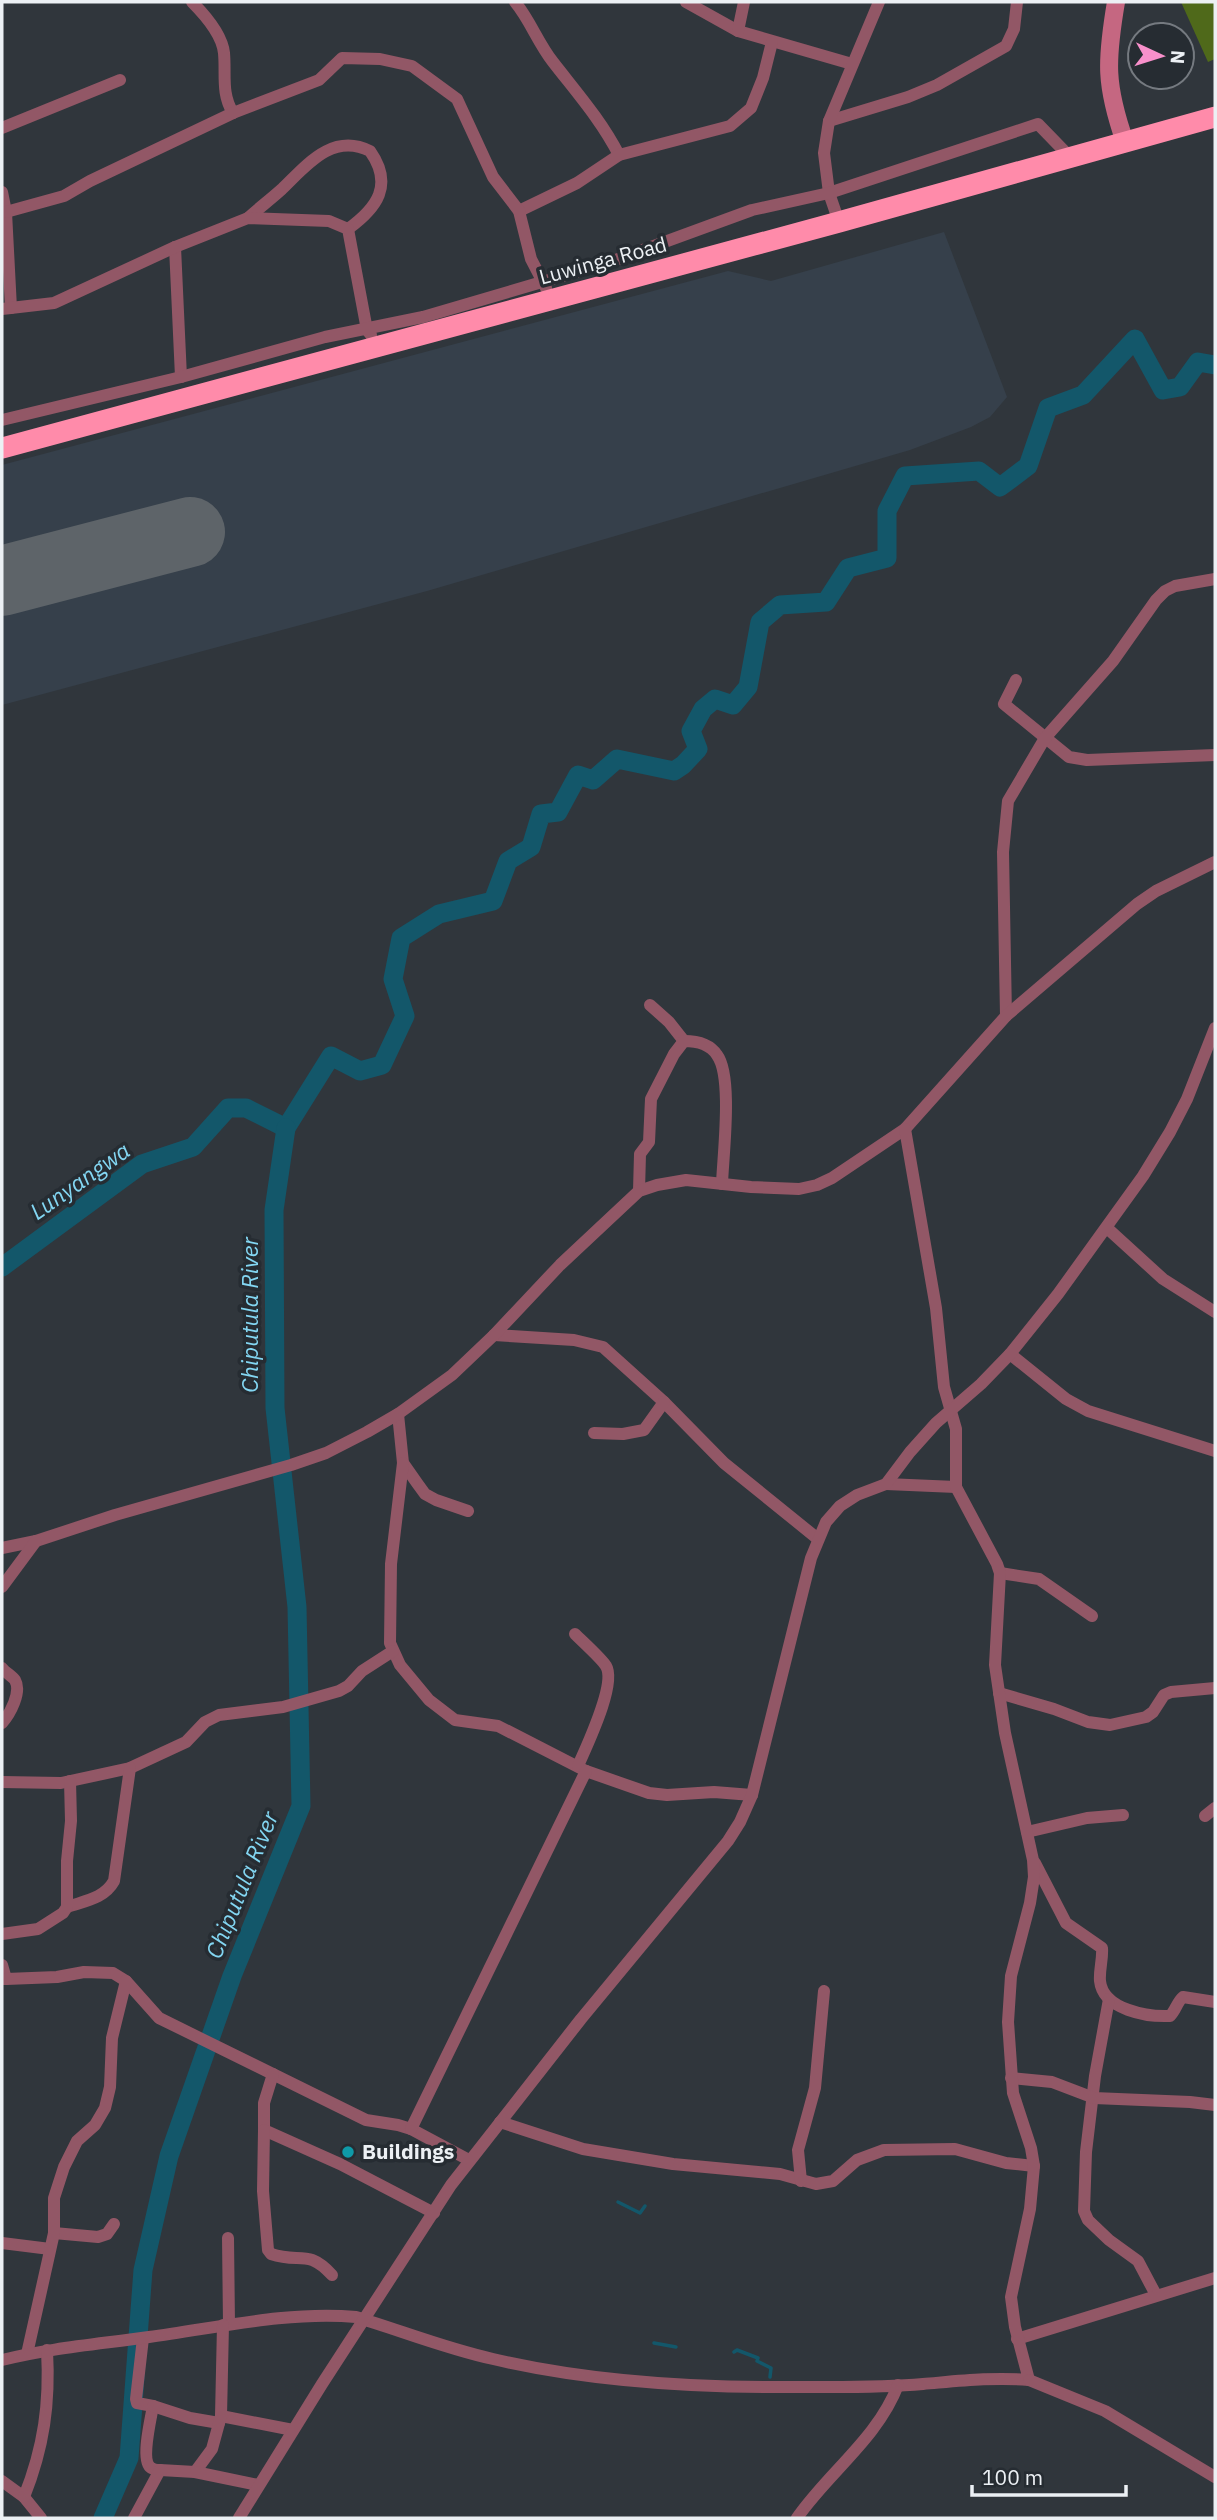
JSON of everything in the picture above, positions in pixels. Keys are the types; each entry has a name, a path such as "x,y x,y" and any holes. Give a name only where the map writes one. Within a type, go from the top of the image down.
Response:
{"highway":[{"name":"Luwinga Road","path":"2,448 372,338 552,300 1215,117"}],"street":[{"path":"192,2 222,44 224,89 233,113"},
{"path":"515,2 552,60 606,129 619,155"},
{"path":"686,2 738,31 852,64"},
{"path":"738,31 744,2"},
{"path":"839,222 829,192 824,153 830,121 879,2"},
{"path":"830,121 908,97 954,76 1006,46 1014,29 1017,2"},
{"path":"1116,2 1108,76 1111,97 1125,142"},
{"path":"519,211 577,183 619,155 730,126 751,108 763,78 772,42"},
{"path":"6,212 64,196 233,113 319,79 342,58 380,59 412,66 457,99 493,177 519,211 531,259 552,300"},
{"path":"2,128 120,80"},
{"path":"2,420 181,377 325,337 372,338 423,317 610,262 752,210 829,192 1038,124 1071,158"},
{"path":"2,192 6,212 4,226 7,308 54,303 175,247 248,218 310,160 335,147 349,145 370,151 379,167 381,178 375,205 348,229"},
{"path":"248,218 329,221 348,229"},
{"path":"348,229 372,338"},
{"path":"175,247 181,377"},
{"path":"1006,1016 1004,821 1008,802 1018,781 1045,738 1113,661 1156,600 1175,586 1215,579"},
{"path":"1016,680 1004,704 1069,757 1079,760 1215,755"},
{"path":"2,1548 36,1541 326,1453 398,1414 452,1375 495,1335 560,1265 639,1191 686,1180 786,1189 817,1185 832,1178 905,1129 1006,1016 1137,904 1156,891 1215,862"},
{"path":"650,1005 669,1022 684,1041"},
{"path":"886,1484 910,1452 950,1409 981,1384 1010,1354 1107,1228 1170,1132 1192,1087 1215,1028"},
{"path":"684,1041 694,1041 710,1047 718,1055 722,1065 726,1091 722,1184"},
{"path":"639,1191 640,1154 649,1142 651,1098 674,1054 684,1041"},
{"path":"905,1129 936,1308 944,1387 956,1429 956,1487 1000,1573 995,1665 1010,1758 1034,1860 1066,1923 1101,1948 1100,1980 1102,1991 1109,1999 1139,2013 1165,2016 1174,2012 1183,1997 1215,2001"},
{"path":"1107,1228 1163,1279 1215,1312"},
{"path":"495,1335 574,1340 603,1347 664,1402 724,1463 818,1539"},
{"path":"1010,1354 1066,1399 1088,1411 1215,1451"},
{"path":"594,1433 622,1434 644,1430 664,1402"},
{"path":"398,1414 403,1463 391,1564 390,1643 400,1665 429,1700 455,1720 498,1726 582,1768 649,1793 667,1795 714,1792 751,1795"},
{"path":"403,1463 425,1494 468,1511"},
{"path":"239,2518 293,2430 470,2160 633,1954 729,1841 751,1795 811,1558 826,1522 840,1506 857,1495 886,1484 956,1487"},
{"path":"2,1587 36,1541"},
{"path":"1000,1573 1039,1579 1092,1616"},
{"path":"411,2129 582,1768 602,1710 609,1679 607,1667 575,1634"},
{"path":"2,1782 61,1783 130,1768 186,1742 205,1722 219,1715 283,1707 340,1691 362,1671 393,1651"},
{"path":"2,1668 15,1681 17,1691 2,1723"},
{"path":"999,1693 1088,1722 1110,1725 1146,1717 1153,1712 1164,1695 1171,1692 1215,1688"},
{"path":"67,1907 97,1898 110,1888 114,1881 130,1768"},
{"path":"2,1934 38,1929 63,1913 67,1907 70,1781"},
{"path":"1027,1832 1087,1818 1123,1815"},
{"path":"1029,2379 1017,2340 1011,2297 1030,2209 1034,2166 1010,2078 1008,2022 1011,1976 1030,1903 1034,1860"},
{"path":"2,1965 4,1979 113,1972 126,1981 159,2018 366,2120 411,2129 470,2160"},
{"path":"27,2354 54,2233 54,2198 64,2167 77,2141 95,2125 105,2108 110,2087 112,2038 126,1981"},
{"path":"801,2181 799,2150 815,2088 824,1992"},
{"path":"1109,1999 1084,2170 1084,2211 1088,2220 1109,2240 1138,2260 1156,2295"},
{"path":"273,2074 264,2103 263,2191 268,2250 271,2255 320,2262 332,2275"},
{"path":"1010,2078 1052,2082 1094,2098 1215,2105"},
{"path":"500,2122 583,2149 673,2164 780,2174 801,2181 825,2184 868,2154 905,2149 955,2149 1006,2163 1034,2166"},
{"path":"264,2130 340,2164 434,2213"},
{"path":"54,2233 98,2237 107,2234 114,2224"},
{"path":"195,2472 212,2449 220,2419 229,2238"},
{"path":"2,2243 50,2249"},
{"path":"1017,2340 1215,2278"},
{"path":"2,2360 47,2350 226,2324 344,2316 493,2359 569,2374 700,2385 898,2385 986,2378 1029,2379 1105,2411 1215,2477"},
{"path":"139,2338 137,2403 190,2417 293,2430"},
{"path":"24,2497 41,2450 49,2385 47,2350"},
{"path":"797,2518 862,2442 893,2399 898,2385"},
{"path":"153,2406 146,2442 148,2465 160,2470 195,2472 258,2485"},
{"path":"134,2518 160,2470"},
{"path":"2,2481 24,2497 41,2518"}],"shaded area":[{"path":"944,232 1007,397 990,417 971,427 910,450 427,591 2,705 2,465 728,271 771,281"}],"green space":[{"path":"1181,2 1215,2 1215,59 1208,62 1196,35 1196,21 1190,21"}],"waterway":[{"name":"Lunyangwa","path":"2,1267 142,1164 193,1147 228,1108 246,1108 286,1128 331,1056 360,1071 382,1065 405,1016 393,979 401,938 439,914 493,901 508,861 531,847 541,814 558,812 578,775 593,780 617,759 674,771 683,765 698,749 691,731 703,709 715,699 733,705 748,687 760,622 780,605 826,602 848,568 887,558 887,511 905,476 979,471 1000,487 1028,466 1048,408 1083,395 1135,339 1163,390 1180,387 1198,362 1215,365"},
{"name":"Chiputula River","path":"103,2518 129,2458 143,2270 169,2156 232,1976 301,1806 297,1607 275,1408 274,1210 286,1128"},
{"path":"618,2202 640,2213 645,2206"},
{"path":"654,2343 676,2347"},
{"path":"734,2352 737,2350 758,2358 757,2361 771,2368 770,2377"}],"runway":[{"path":"2,581 190,532"}],"place":[{"name":"Buildings","path":"348,2152"}]}
